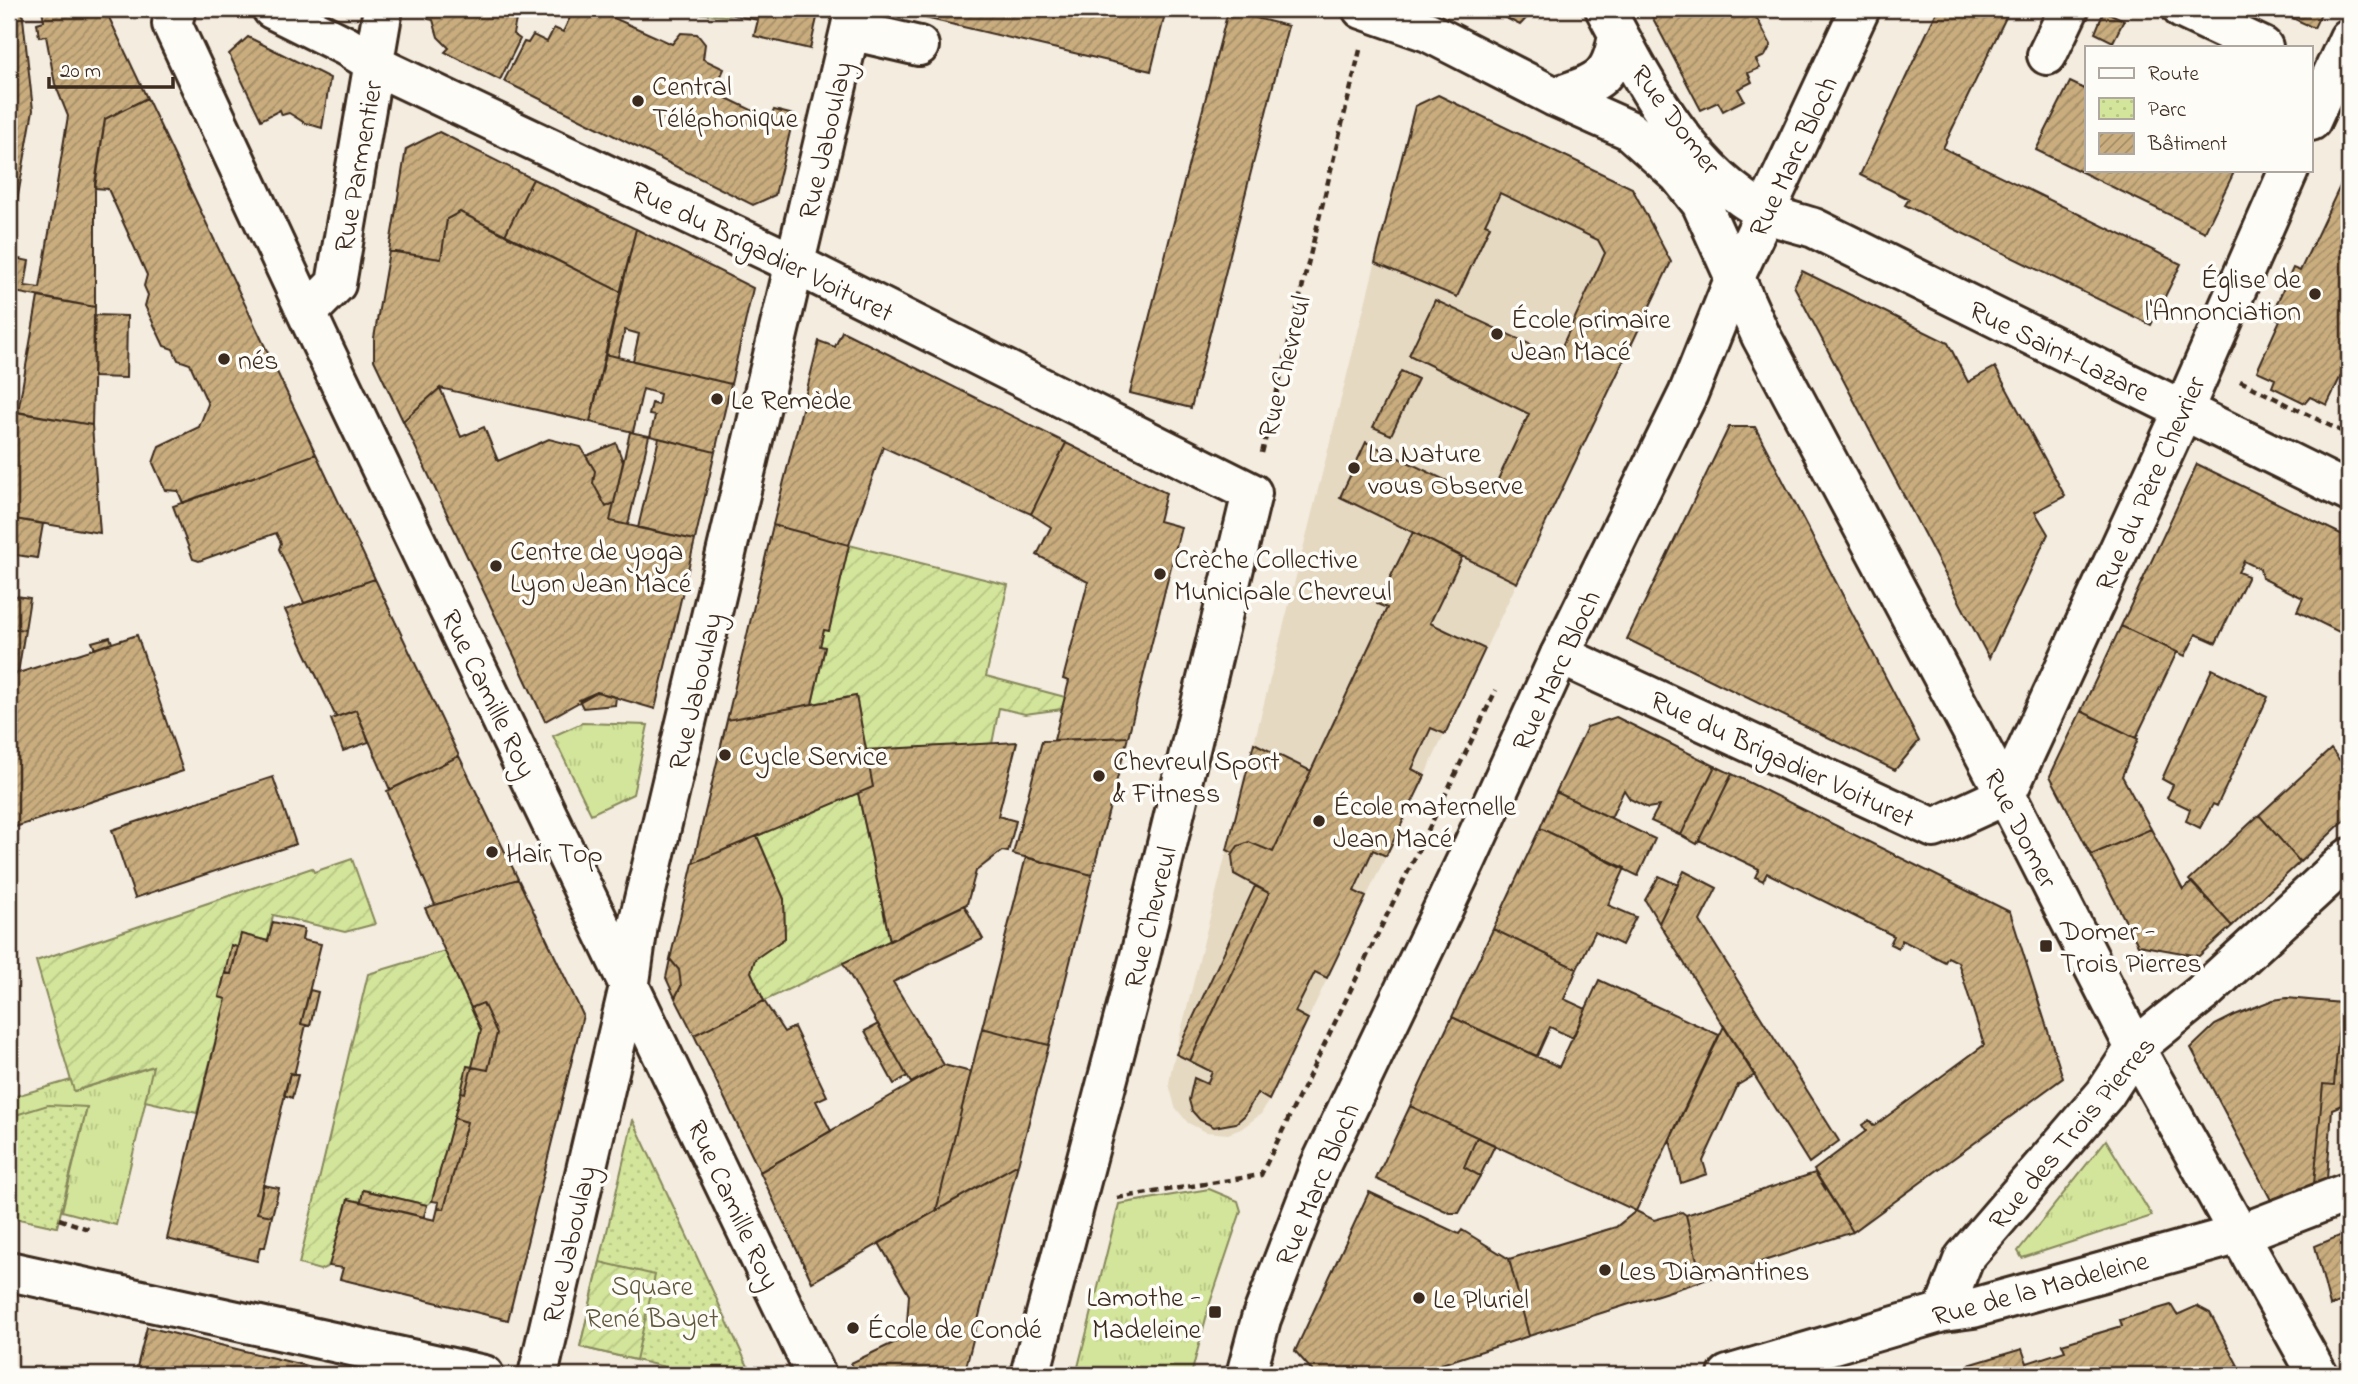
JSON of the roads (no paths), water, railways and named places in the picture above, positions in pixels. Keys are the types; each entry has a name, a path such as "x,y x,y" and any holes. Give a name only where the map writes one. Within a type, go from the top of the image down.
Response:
{"street":[{"name":"Rue Camille Roy","path":"176,9 172,24 816,1375"},
{"name":"Rue du Brigadier Voituret","path":"272,9 375,63 795,264 1252,493"},
{"name":"Rue Parmentier","path":"308,312 336,284 383,9"},
{"name":"Rue Marc Bloch","path":"1246,1375 1261,1319 1320,1166 1466,861 1560,655 1688,394 1735,277 1860,9"},
{"path":"2048,55 2069,9"},
{"path":"2182,9 2261,46"},
{"path":"1370,10 1428,32 1555,97 1629,130 1678,174 1701,203 1735,277"},
{"path":"853,19 919,46"},
{"name":"Rue Jaboulay","path":"537,1375 629,982 638,925 853,19"},
{"name":"Rue Domer","path":"1611,21 1648,92 1716,176 1767,213"},
{"path":"1555,97 1590,85 1602,76 1614,61 1611,21"},
{"path":"2312,119 2349,38"},
{"name":"Rue du Père Chevrier","path":"2006,795 2183,411 2288,172"},
{"name":"Rue Saint-Lazare","path":"1767,213 1814,228 2349,492"},
{"name":"Rue Domer","path":"1735,277 1767,348 2006,795 2135,1048 2318,1375"},
{"name":"Rue Chevreul","path":"1030,1375 1140,956 1252,493"},
{"name":"Rue du Brigadier Voituret","path":"1560,655 1934,828 2006,795"},
{"name":"Rue des Trois Pierres","path":"1943,1312 1964,1258 2105,1094 2135,1048 2205,991 2349,858"},
{"name":"Rue de la Madeleine","path":"1728,1375 1943,1312 1973,1308 2240,1234 2349,1192"},
{"path":"9,1271 484,1375"}],"place":[{"name":"Central Téléphonique","path":"638,101"},
{"name":"Église de l'Annonciation","path":"2315,294"},
{"name":"École primaire Jean Macé","path":"1497,334"},
{"name":"nés","path":"224,359"},
{"name":"Le Remède","path":"717,399"},
{"name":"La Nature vous Observe","path":"1354,468"},
{"name":"Centre de yoga Lyon Jean Macé","path":"496,566"},
{"name":"Crèche Collective Municipale Chevreul","path":"1160,574"},
{"name":"Cycle Service","path":"725,755"},
{"name":"Chevreul Sport & Fitness","path":"1099,776"},
{"name":"École maternelle Jean Macé","path":"1319,821"},
{"name":"Hair Top","path":"492,852"},
{"name":"Domer - Trois Pierres","path":"2046,946"},
{"name":"Les Diamantines","path":"1605,1270"},
{"name":"Le Pluriel","path":"1419,1298"},
{"name":"Lamothe - Madeleine","path":"1215,1312"},
{"name":"École de Condé","path":"853,1328"}],"park label":[{"name":"Square René Bayet","path":"652,1301"}]}
